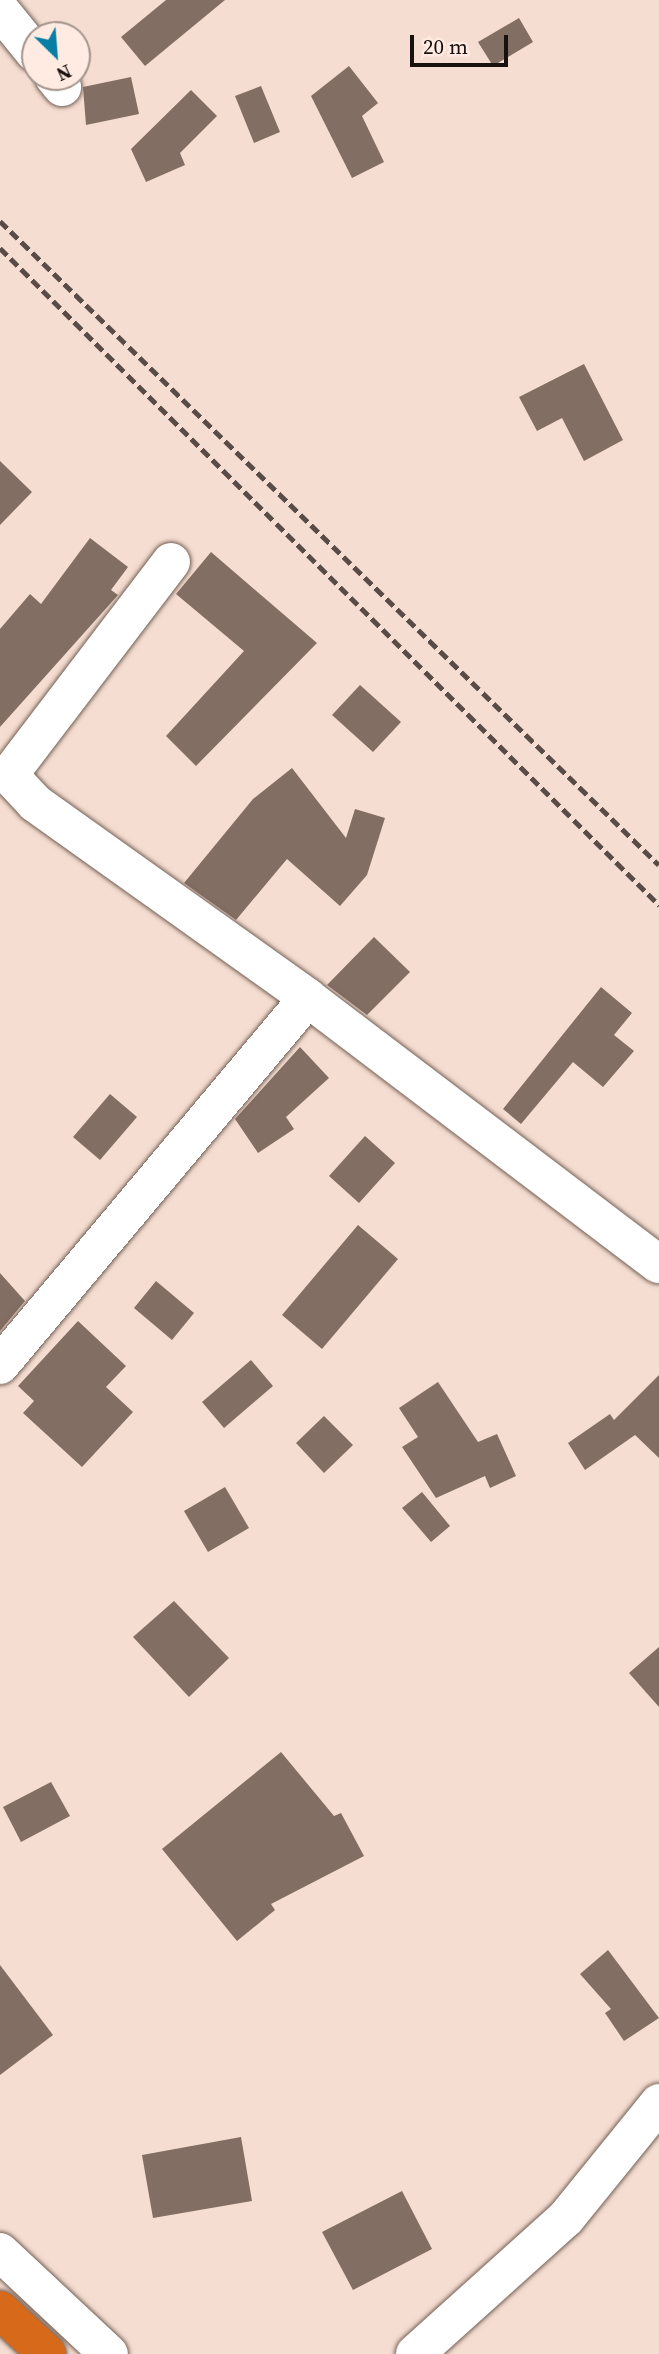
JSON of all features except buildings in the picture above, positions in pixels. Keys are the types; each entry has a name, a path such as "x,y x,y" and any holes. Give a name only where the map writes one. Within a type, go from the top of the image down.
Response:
{"highway":[{"path":"0,2310 47,2354"}],"street":[{"path":"0,10 21,36"},
{"path":"171,562 9,775 35,803 308,998 659,1264"},
{"path":"0,1365 308,998"},
{"path":"415,2354 566,2218 659,2103"},
{"path":"0,2252 109,2354"}],"railway":[{"path":"0,221 659,865"},
{"path":"0,248 659,905"}]}
